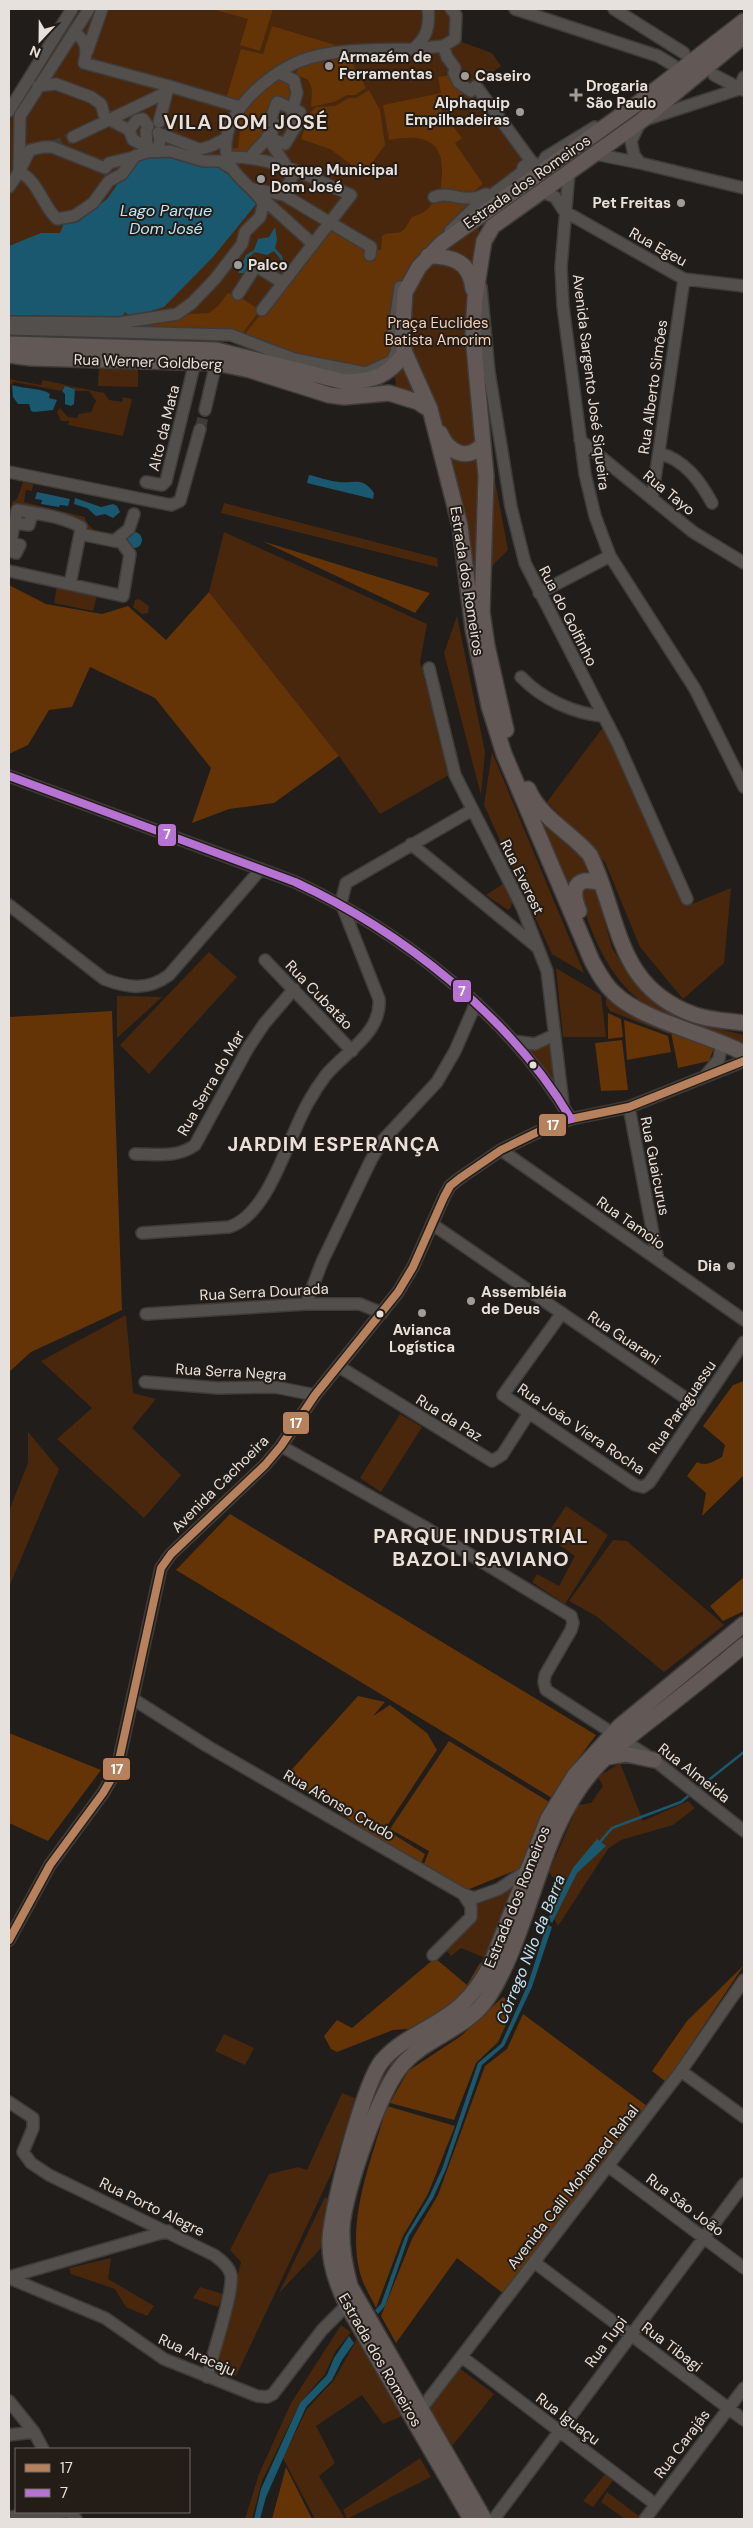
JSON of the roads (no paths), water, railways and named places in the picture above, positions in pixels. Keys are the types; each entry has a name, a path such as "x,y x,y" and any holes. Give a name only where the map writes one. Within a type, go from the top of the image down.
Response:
{"main road":[{"name":"Estrada dos Romeiros","path":"744,21 673,77 442,243 428,256 405,292 402,340 405,353 430,409 460,526 473,630 489,706 504,754 598,972 615,994 640,1010 722,1042 744,1053"},
{"name":"Estrada dos Romeiros","path":"744,36 641,121 493,226 484,241 479,268 474,298 473,336 486,496 482,612 489,656 510,745 536,804 543,813 580,843 590,855 627,959 642,980 661,997 682,1010 697,1016 744,1023"},
{"path":"428,256 451,258 468,269 472,278 474,298"},
{"name":"Rua Werner Goldberg","path":"9,344 216,350 345,382 366,382 387,372 398,363 405,353"},
{"name":"Rua Werner Goldberg","path":"9,355 31,358 216,363 250,370 329,395 344,397 387,392 407,398 430,409"},
{"path":"387,372 390,384 387,392"},
{"path":"430,409 443,441 450,450 468,455 476,452 482,445"},
{"path":"601,883 585,880 577,885 574,891 574,899 604,966 613,980 640,1010"},
{"name":"Estrada dos Romeiros","path":"484,2519 350,2286 342,2244 342,2224 352,2183 380,2102 388,2084 402,2064 461,2025 488,1998 510,1951 556,1829 584,1783 625,1736 643,1707 744,1624"},
{"name":"Estrada dos Romeiros","path":"471,2519 347,2305 339,2290 332,2265 330,2241 332,2216 365,2097 378,2066 396,2047 459,2007 481,1983 493,1960 548,1819 559,1798 588,1758 625,1736 744,1645"},
{"path":"641,1751 625,1736 643,1707"},
{"path":"607,1757 625,1754 654,1760"},
{"path":"396,2047 402,2064"}],"street":[{"path":"9,112 72,9"},
{"path":"20,172 20,116 89,9"},
{"path":"102,9 84,63 168,89 240,107"},
{"path":"413,49 425,37 428,28 428,9"},
{"path":"233,169 227,157 228,128 240,107 250,96 285,75 300,61 350,51 443,46 455,39 456,15 451,9"},
{"path":"515,9 629,46 673,64 676,69 673,77"},
{"path":"614,9 638,26 684,53"},
{"path":"629,46 638,26"},
{"path":"74,32 83,38 87,54"},
{"path":"434,197 442,194 457,198 475,199 486,194 531,161 476,86 471,91 459,84 454,73 456,68 447,57 443,46"},
{"path":"714,74 742,90"},
{"path":"285,75 294,80 297,93 292,110"},
{"path":"742,90 744,77"},
{"path":"38,86 56,84 91,97 101,104 107,120 129,130 133,140 154,149 170,151 204,161 220,161 233,169 284,220 313,244"},
{"path":"74,137 168,89"},
{"path":"154,149 146,131 155,127 168,89"},
{"path":"640,162 634,155 631,142 641,121 742,90"},
{"path":"272,132 286,144 299,121 297,120 300,112 277,102 270,121 272,132 291,168 289,197 284,220"},
{"path":"129,130 137,120 143,119 199,149"},
{"path":"250,157 272,132"},
{"path":"186,155 227,138"},
{"path":"9,187 20,172 30,150 43,147 52,148 105,168"},
{"path":"105,168 109,164 154,149"},
{"path":"595,154 640,162 744,188"},
{"path":"20,172 34,183 47,210 57,219 74,216 93,203 109,181 122,174 134,157"},
{"path":"227,157 250,157 291,168 351,195 262,310"},
{"path":"9,330 231,336 294,360 366,373 392,361 397,350 394,336 398,290 414,263 472,210 534,163"},
{"path":"105,168 109,181"},
{"name":"Avenida Sargento José Siqueira","path":"569,172 564,211 561,267 563,306 580,440 591,501 610,556 695,689 744,787"},
{"path":"253,188 289,197 371,247 370,255"},
{"path":"9,322 119,323 177,314 192,303 215,279 242,244 245,232 260,217 263,205 253,188"},
{"path":"542,192 555,197 564,211"},
{"name":"Rua Egeu","path":"564,211 684,279 744,286"},
{"path":"238,294 259,261 283,282"},
{"name":"Rua do Golfinho","path":"479,268 489,372 511,508 525,563 618,744 687,899"},
{"name":"Rua Alberto Simões","path":"652,499 684,279"},
{"name":"Alto da Mata","path":"146,482 162,485 166,481 195,362"},
{"path":"205,410 216,363"},
{"path":"9,472 171,505 180,501 200,430"},
{"name":"Rua Tayo","path":"580,440 692,532 744,563"},
{"path":"660,454 672,457 692,473 712,504"},
{"path":"70,584 81,527 74,523 17,510 16,523 13,525 10,572 123,596 130,585 130,554 121,542 80,534"},
{"path":"114,541 129,529 134,514"},
{"path":"539,593 610,556"},
{"name":"Rua Everest","path":"428,668 455,775 522,907 547,971 564,1106"},
{"path":"521,677 527,684 562,706 586,714 602,716"},
{"path":"9,776 261,869 341,904 428,962 476,1003 514,1041 564,1106 571,1119"},
{"path":"142,1233 229,1227 240,1224 249,1216 263,1195 308,1102 327,1074 362,1040 378,1014 379,999 341,904 346,883 354,876 472,810"},
{"path":"411,844 539,948"},
{"path":"9,905 104,979 121,985 147,986 159,982 169,975 261,869"},
{"name":"Rua Cubatão","path":"265,960 352,1051"},
{"name":"Rua Serra do Mar","path":"135,1154 179,1153 187,1151 195,1145 248,1048 264,1024 294,989"},
{"path":"306,1304 322,1262 371,1160 383,1140 436,1082 456,1050 476,1003"},
{"path":"514,1041 535,1044 554,1035"},
{"name":"Avenida Cachoeira","path":"703,1078 719,1059 722,1042"},
{"name":"Avenida Cachoeira","path":"9,1940 50,1865 112,1780 121,1756 161,1568 171,1554 265,1465 281,1446 314,1395 382,1313 413,1267 450,1186 501,1150 571,1119 629,1107 744,1061"},
{"name":"Rua Guaicurus","path":"629,1107 658,1260"},
{"name":"Rua Tamoio","path":"501,1150 744,1320"},
{"name":"Rua Guarani","path":"432,1224 700,1408"},
{"name":"Rua Serra Dourada","path":"146,1314 306,1304 360,1304 382,1313"},
{"name":"Rua João Viera Rocha","path":"562,1313 503,1395 635,1485 643,1487"},
{"name":"Rua Paraguassu","path":"643,1487 649,1483 744,1342"},
{"name":"Rua da Paz","path":"338,1366 492,1461 502,1455 529,1413"},
{"name":"Rua Serra Negra","path":"145,1382 218,1388 275,1387 314,1395"},
{"path":"281,1446 422,1526 571,1616 573,1623 571,1630 545,1675 546,1690 625,1736"},
{"name":"Rua Afonso Crudo","path":"133,1699 207,1746 463,1894"},
{"name":"Rua Almeida","path":"641,1751 744,1831"},
{"path":"463,1894 474,1898 498,1888 529,1869"},
{"path":"432,1955 471,1917 471,1906 463,1894"},
{"name":"Avenida Calil Mohamed Rahal","path":"421,2409 681,2071 744,1980"},
{"path":"681,2071 744,2117"},
{"name":"Rua Porto Alegre","path":"9,2102 34,2118 33,2128 23,2152 31,2163 49,2175 168,2231 219,2258 227,2266 231,2275 207,2376"},
{"name":"Rua São João","path":"608,2166 744,2268"},
{"name":"Rua Tupi","path":"494,2519 744,2184"},
{"path":"9,2278 168,2231"},
{"name":"Rua Tibagi","path":"534,2262 744,2420"},
{"name":"Rua Aracaju","path":"9,2278 105,2318 152,2352 257,2396 273,2394 322,2330 347,2305"},
{"name":"Rua Iguaçu","path":"462,2357 655,2504"},
{"name":"Rua Carajás","path":"644,2519 744,2388"},
{"path":"9,2401 34,2432 42,2448"},
{"path":"9,2435 34,2432"},
{"path":"9,2517 54,2513"}],"water":[{"name":"Lago Parque Dom José","path":"163,153 199,162 208,168 219,162 225,173 232,175 257,203 213,257 164,307 131,317 125,312 122,317 9,315 9,246 41,233 60,233 66,218 78,222 107,199 134,161"},
{"path":"275,227 277,240 275,248 282,256 285,268 281,267 282,261 274,251 267,255 255,252 249,257 245,273 238,273 246,255 254,250 258,239 269,237"},
{"path":"12,385 47,392 50,394 49,398 57,400 53,410 34,412 31,411 29,404 18,404 13,397"},
{"path":"65,386 75,389 74,404 71,406 65,404 65,394 62,391"},
{"path":"309,475 335,481 366,484 374,493 373,499 307,483"},
{"path":"37,492 70,499 68,506 60,505 59,507 41,504 42,500 35,499"},
{"path":"75,498 101,507 113,504 117,506 120,512 113,518 105,514 96,516 87,508 74,504"},
{"path":"131,532 137,532 142,537 140,546 131,548 126,543 126,537"},
{"path":"597,1839 606,1846 577,1873 552,1923 548,1919 573,1868"},
{"path":"547,1924 552,1927 532,1987 504,2046 482,2065 446,2169 433,2198 409,2236 385,2306 378,2314 375,2310 381,2304 405,2237 429,2197 442,2169 478,2063 501,2044 528,1984"},
{"path":"349,2336 354,2343 342,2360 332,2380 306,2407 266,2497 260,2519 254,2519 261,2489 300,2403 327,2375 334,2358"}],"waterway":[{"name":"Córrego Nilo da Barra","path":"696,1790 744,1752"},
{"name":"Córrego Nilo da Barra","path":"599,1843 612,1828 681,1802 692,1793"}],"tunnel":[{"path":"273,132 280,118 287,121 292,112"},
{"path":"52,147 73,137"},
{"path":"200,429 205,410"}],"place":[{"name":"Armazém de Ferramentas","path":"329,66"},
{"name":"Caseiro","path":"465,76"},
{"name":"Drogaria São Paulo","path":"576,95"},
{"name":"Alphaquip Empilhadeiras","path":"520,112"},
{"name":"Parque Municipal Dom José","path":"261,179"},
{"name":"Pet Freitas","path":"681,203"},
{"name":"Palco","path":"238,265"},
{"name":"Dia","path":"731,1266"},
{"name":"Assembléia de Deus","path":"471,1301"},
{"name":"Avianca Logística","path":"422,1313"}],"district":[{"name":"VILA DOM JOSÉ","path":"246,122"},
{"name":"JARDIM ESPERANÇA","path":"334,1144"},
{"name":"PARQUE INDUSTRIAL BAZOLI SAVIANO","path":"481,1548"}],"park label":[{"name":"Praça Euclides Batista Amorim","path":"438,332"}]}
